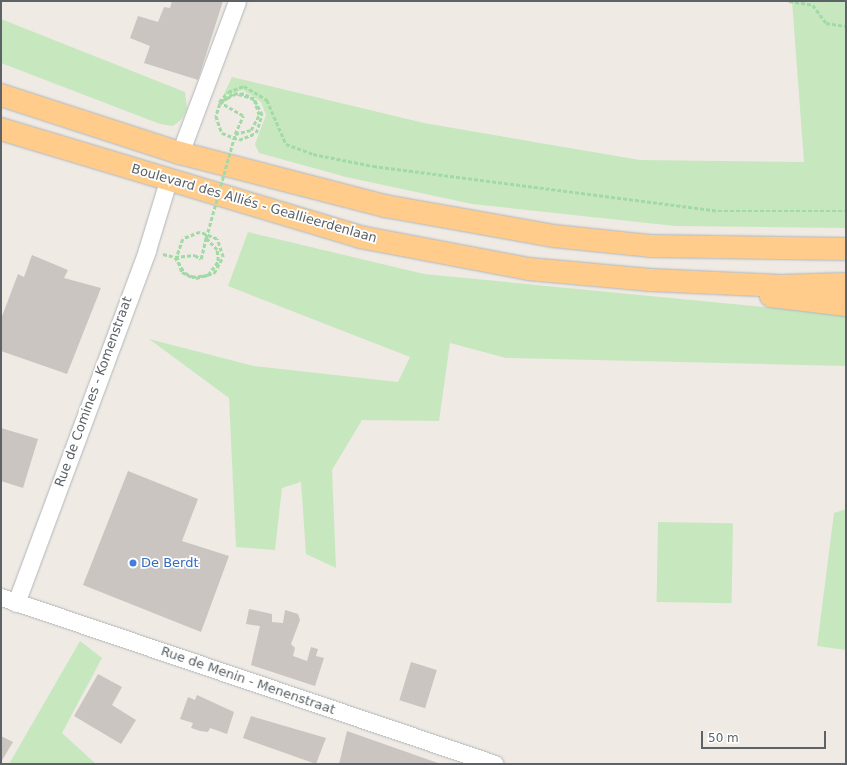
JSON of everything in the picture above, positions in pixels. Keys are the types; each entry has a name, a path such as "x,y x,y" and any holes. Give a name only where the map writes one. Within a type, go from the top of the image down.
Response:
{"highway":[{"path":"1,95 180,154 385,206 554,236 651,246 846,249"},
{"name":"Boulevard des Alliés - Geallieerdenlaan","path":"1,129 168,181 360,237 529,269 651,280 781,286 846,284"},
{"path":"651,280 846,305"}],"street":[{"path":"180,154 237,1"},
{"name":"Rue de Comines - Komenstraat","path":"8,600 147,250 168,181"},
{"name":"Rue de Menin - Menenstraat","path":"8,600 495,764"}],"path":[{"path":"789,1 813,5 826,22 846,26"},
{"path":"175,257 195,255 202,259 204,254 201,251 206,238 238,121 243,119 242,114 236,115 219,102 228,92 244,86 267,100 286,144 313,154 374,166 718,211 846,211"},
{"path":"224,99 236,94 249,96 254,99 261,109 262,122 256,133 246,139 233,139 222,133 217,122 217,110 224,99 233,94 244,94 250,96 254,100 259,110 255,126 246,133 235,134"},
{"path":"178,262 190,276 196,278 203,278 214,273 222,263 222,250 217,239 206,232 194,232 183,239 177,250 177,262 182,272 192,277 197,278 203,277 212,271 218,256 214,245 206,238"}],"green space":[{"path":"792,1 846,1 846,228 675,226 472,204 346,177 259,153 255,144 266,115 261,102 243,90 223,96 232,77 424,123 640,160 804,162"},
{"path":"1,19 185,92 187,109 182,119 173,126 160,124 1,63"},
{"path":"248,232 424,274 846,315 846,366 506,358 450,343 439,421 362,420 332,470 336,568 306,554 301,482 282,488 275,550 236,547 229,398 149,339 254,366 398,382 410,357 228,286"},
{"path":"846,509 846,650 817,646 834,513"},
{"path":"658,522 733,523 732,603 657,602"},
{"path":"80,641 102,658 62,733 96,764 9,764"}],"building":[{"path":"172,1 223,1 198,80 144,63 150,46 130,38 138,16 158,22 164,7 170,8"},
{"path":"32,255 68,270 64,278 101,288 67,374 1,351 1,319 18,274 24,277"},
{"path":"1,428 38,439 23,488 1,481"},
{"name":"De Berdt","path":"128,471 198,499 182,541 229,556 201,632 83,585"},
{"path":"249,609 272,614 272,622 283,623 285,610 298,614 300,620 291,644 295,648 293,656 307,661 311,647 318,649 316,656 324,658 315,686 251,665 260,626 246,624"},
{"path":"411,662 437,670 425,708 399,700"},
{"path":"98,674 122,687 112,705 136,720 121,744 74,716"},
{"path":"197,695 234,712 227,734 210,728 208,732 200,731 191,728 193,723 180,719 188,697 195,700"},
{"path":"251,716 326,738 316,764 243,738"},
{"path":"347,731 435,762 441,764 339,764"},
{"path":"1,736 13,742 1,762"}],"place":[{"name":"De Berdt","path":"133,563"}]}
